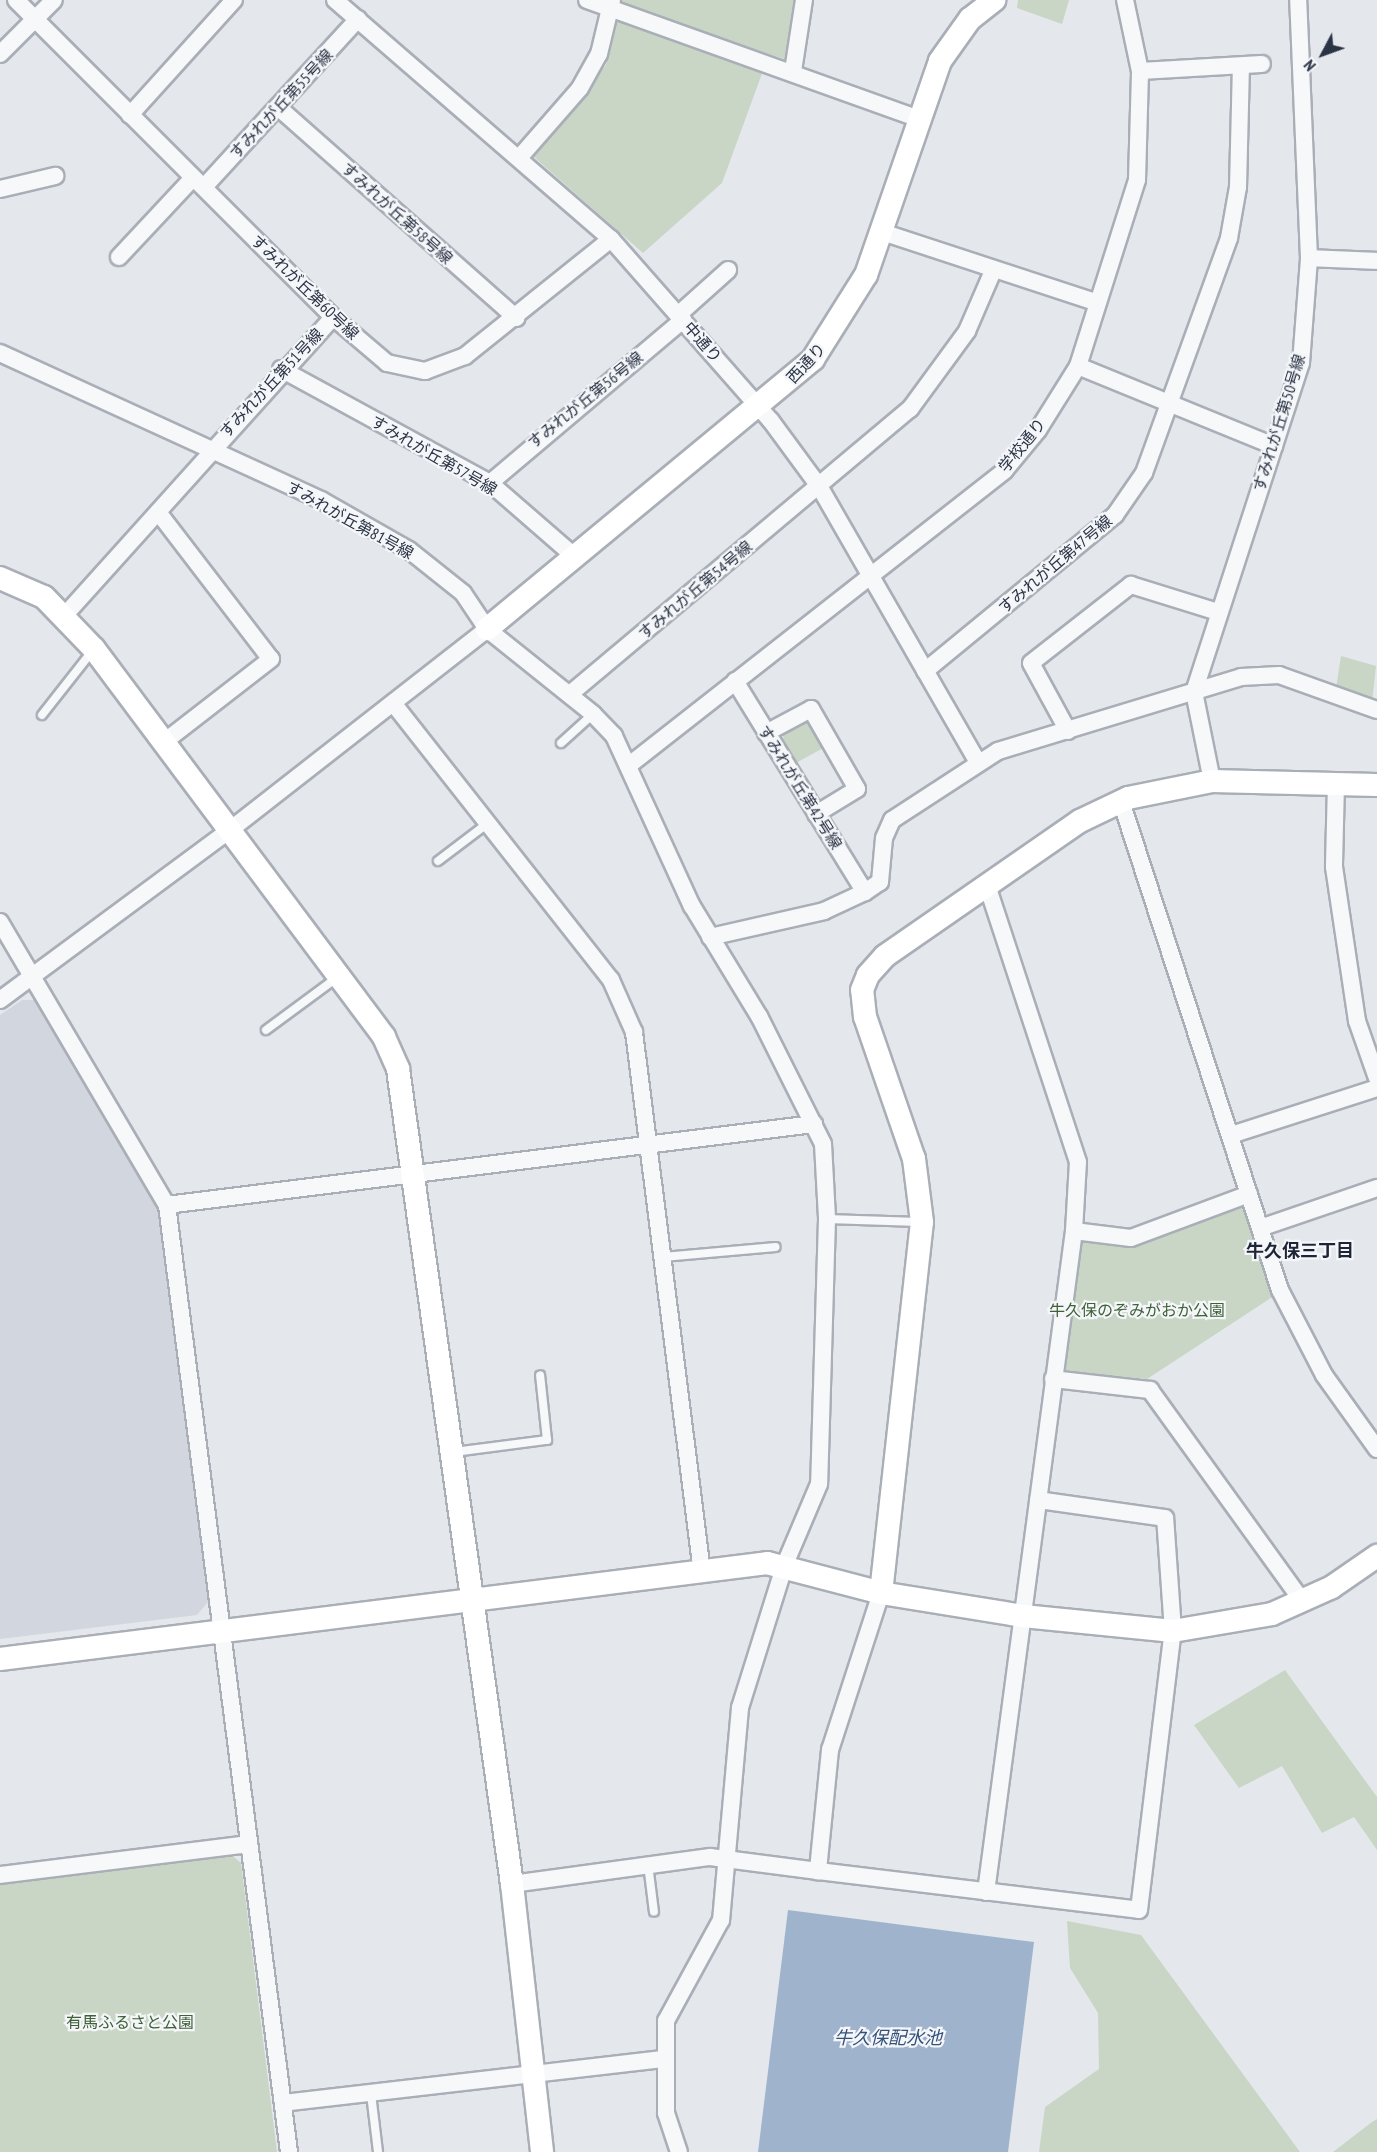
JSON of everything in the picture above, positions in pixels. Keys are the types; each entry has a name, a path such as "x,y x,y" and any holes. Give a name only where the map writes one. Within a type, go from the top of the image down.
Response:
{"street":[{"name":"すみれが丘第60号線","path":"16,0 333,317 387,363 425,371 465,356 516,318 611,239"},
{"path":"0,54 54,0"},
{"path":"130,115 234,0"},
{"name":"中通り","path":"335,0 611,239 759,408 819,486 868,575 978,762"},
{"path":"587,0 612,4 919,119"},
{"path":"793,71 804,0"},
{"name":"西通り","path":"486,629 759,408 834,332 866,275 919,119 949,46 994,0"},
{"name":"学校通り","path":"628,766 868,575 1005,470 1078,366 1095,303 1137,180 1140,71 1125,0"},
{"name":"すみれが丘第50号線","path":"1194,692 1218,612 1301,363 1309,258 1298,0"},
{"path":"519,158 580,88 598,54 612,4"},
{"name":"すみれが丘第55号線","path":"119,256 279,108 358,19"},
{"path":"1140,71 1241,68 1262,64"},
{"name":"すみれが丘第47号線","path":"924,671 1115,515 1144,473 1173,404 1229,238 1238,188 1241,68"},
{"name":"すみれが丘第58号線","path":"279,108 516,318"},
{"path":"0,189 55,176"},
{"path":"882,231 993,271 1095,303"},
{"path":"1309,258 1377,261"},
{"name":"すみれが丘第56号線","path":"490,483 681,317 728,270"},
{"name":"すみれが丘第54号線","path":"570,694 819,486 931,385 967,331 993,271"},
{"name":"すみれが丘第51号線","path":"65,615 158,512 209,450 282,369 333,317"},
{"name":"すみれが丘第81号線","path":"0,353 321,500 409,550 471,601 486,629 593,714 614,736 710,937 765,1026 823,1144 827,1219 819,1484 785,1564 740,1708 721,1920 666,2021 663,2059 666,2113 679,2152"},
{"path":"1078,366 1274,446"},
{"name":"すみれが丘第57号線","path":"282,369 490,483 575,557"},
{"path":"158,512 271,659 164,742"},
{"path":"0,578 24,586 65,615 94,649 384,1037 398,1069 512,1884 531,2073 542,2152"},
{"path":"1068,730 1031,663 1131,585 1218,612"},
{"path":"0,1000 33,978 230,830 486,629"},
{"path":"710,937 824,911 865,892 880,882 884,838 892,820 978,762 1068,730 1241,677 1279,675 1377,710"},
{"name":"すみれが丘第42号線","path":"735,681 865,892"},
{"path":"1194,692 1212,781"},
{"path":"393,703 611,980 634,1032 702,1572"},
{"path":"766,733 811,709 857,789 816,814"},
{"path":"818,1871 830,1750 881,1593 922,1222 914,1159 865,1017 862,990 885,956 988,889 1080,821 1121,801 1173,785 1212,781 1377,785"},
{"path":"1336,783 1334,867 1357,1021 1377,1078"},
{"path":"1121,801 1280,1290 1324,1375 1377,1449"},
{"path":"986,1892 1074,1230 1078,1162 988,889"},
{"path":"0,922 167,1205 289,2152"},
{"path":"1231,1135 1377,1088"},
{"path":"167,1205 414,1176 814,1124"},
{"path":"1260,1228 1377,1188"},
{"path":"1074,1230 1131,1238 1249,1194"},
{"path":"1053,1379 1150,1390 1303,1602"},
{"path":"512,1884 648,1863 725,1857 818,1871 1139,1910 1173,1631 1165,1518 1038,1500"},
{"path":"0,1659 702,1572 785,1564 881,1593 1023,1616 1173,1631 1239,1622 1303,1602 1377,1556"},
{"path":"0,1875 249,1844"},
{"path":"283,2103 663,2059"}],"lane":[{"path":"42,715 94,649"},
{"path":"561,743 593,714"},
{"path":"438,861 488,823"},
{"path":"266,1030 338,976"},
{"path":"827,1219 922,1222"},
{"path":"663,1257 776,1247"},
{"path":"452,1452 547,1440 540,1376"},
{"path":"648,1863 654,1912"},
{"path":"371,2094 378,2152"}],"shaded area":[{"path":"22,1000 37,1000 160,1208 208,1602 197,1615 0,1639 0,1015"}],"green space":[{"path":"618,0 797,0 788,60 616,6"},
{"path":"1018,0 1069,0 1062,24 1017,8"},
{"path":"616,19 764,68 722,183 643,253 534,157 606,65"},
{"path":"1341,656 1376,666 1372,702 1336,688"},
{"path":"807,721 827,746 794,764 782,742 785,731"},
{"name":"牛久保のぞみがおか公園","path":"1241,1206 1258,1237 1274,1296 1147,1379 1064,1371 1082,1241 1134,1247"},
{"path":"1285,1670 1377,1797 1377,1850 1354,1817 1322,1833 1282,1766 1239,1788 1194,1725"},
{"name":"有馬ふるさと公園","path":"229,1853 241,1863 277,2152 0,2152 0,1883"},
{"path":"1067,1921 1141,1935 1300,2152 1039,2152 1045,2107 1099,2069 1098,2013 1070,1968"},
{"path":"1377,2119 1377,2152 1333,2152 1372,2122"}],"water":[{"name":"牛久保配水池","path":"788,1910 1034,1942 1008,2152 758,2152"}],"district":[{"name":"牛久保三丁目","path":"1300,1251"}]}
